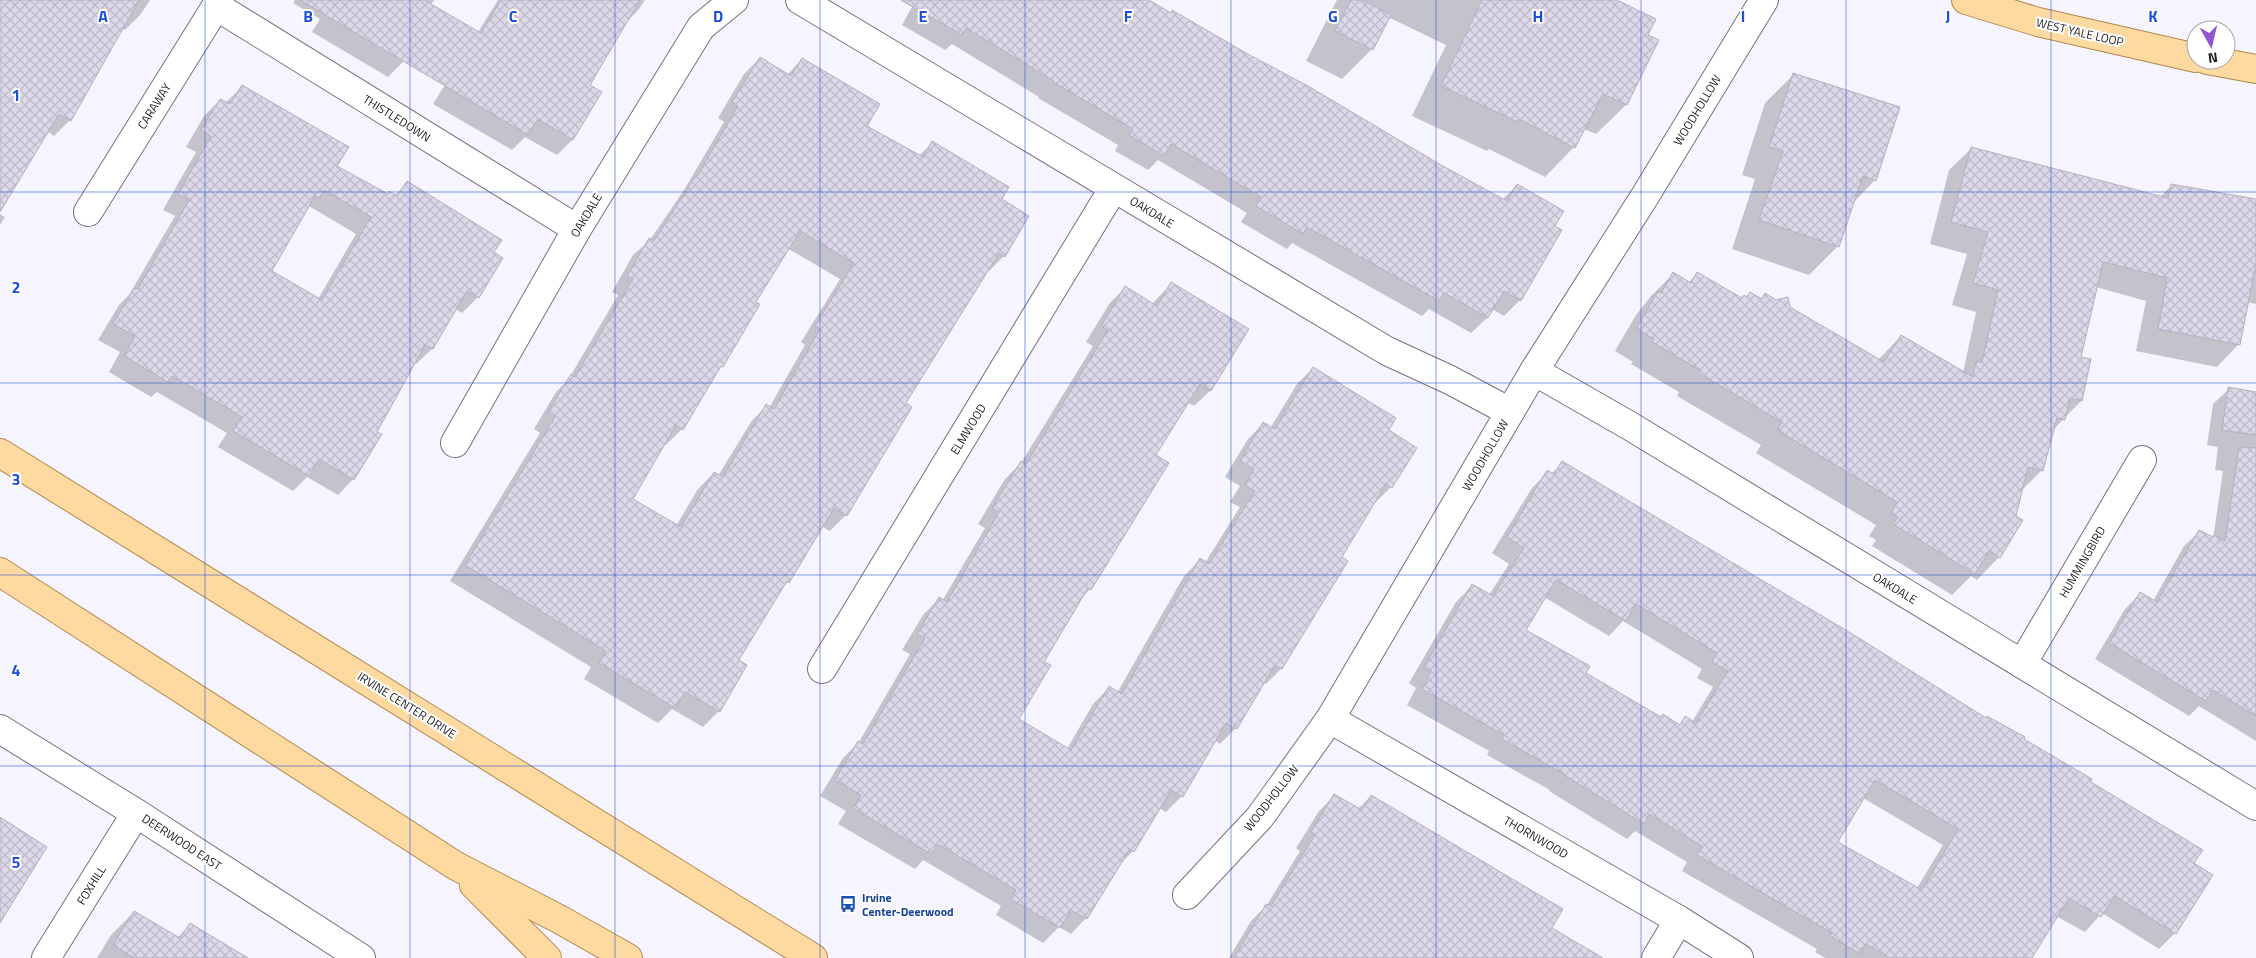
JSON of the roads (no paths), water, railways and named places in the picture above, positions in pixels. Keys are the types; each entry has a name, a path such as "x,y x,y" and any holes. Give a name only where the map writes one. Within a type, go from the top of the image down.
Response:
{"main road":[{"name":"WEST YALE LOOP","path":"1966,0 2038,22 2186,56"},
{"path":"2236,66 2256,70"},
{"name":"IRVINE CENTER DRIVE","path":"0,453 813,958"},
{"path":"0,572 456,866 559,919 628,958"},
{"path":"456,866 547,958"}],"street":[{"name":"OAKDALE","path":"455,443 577,229 701,27 734,0"},
{"name":"OAKDALE","path":"800,0 1113,189 1387,351 1450,380 1510,412"},
{"name":"WOODHOLLOW","path":"1187,895 1260,817 1330,719 1534,371 1645,196 1764,0"},
{"name":"THISTLEDOWN","path":"218,3 577,229"},
{"name":"CARAWAY","path":"88,212 218,3"},
{"name":"ELMWOOD","path":"822,669 1113,189"},
{"name":"OAKDALE","path":"1534,371 2256,806"},
{"name":"HUMMINGBIRD","path":"2022,664 2142,460"},
{"name":"THORNWOOD","path":"1330,719 1679,920 1739,958"},
{"name":"DEERWOOD EAST","path":"0,729 136,813 361,958"},
{"name":"FOXHILL","path":"46,958 136,813"},
{"path":"1656,958 1679,920"}],"place":[{"name":"Irvine Center-Deerwood","path":"848,904"}]}
